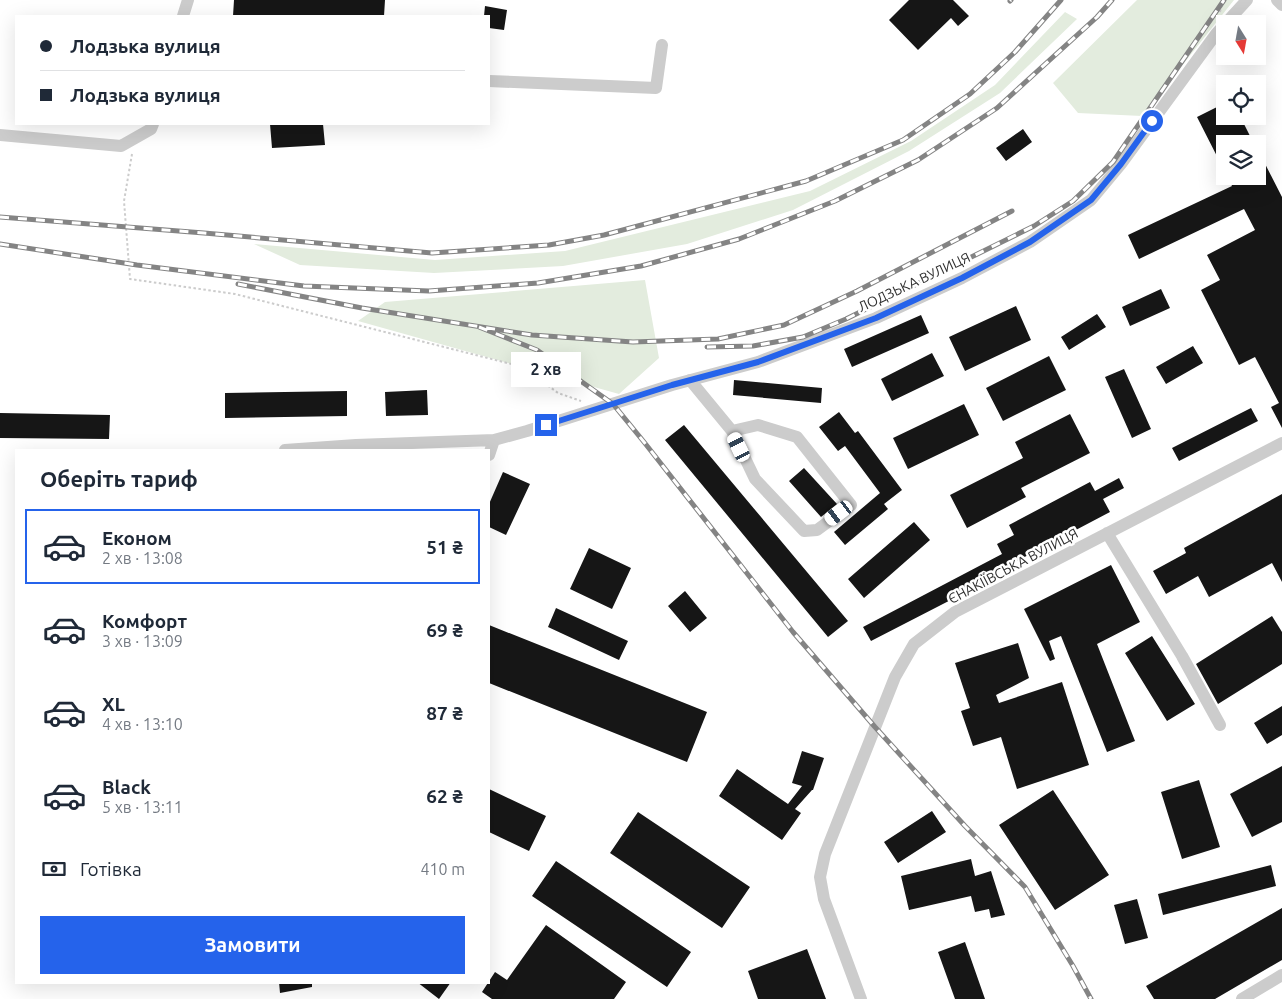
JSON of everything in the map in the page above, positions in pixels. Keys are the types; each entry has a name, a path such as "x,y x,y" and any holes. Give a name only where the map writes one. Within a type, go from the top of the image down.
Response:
{"street":[{"path":"183,15 188,0"},
{"name":"ЛОДЗЬКА ВУЛИЦЯ","path":"1233,15 1247,0"},
{"path":"1277,0 1282,5"},
{"name":"ЛОДЗЬКА ВУЛИЦЯ","path":"303,449 356,446 428,446 494,440 690,380 758,362 876,318 962,278 1030,242 1091,200 1121,164 1216,34"},
{"path":"490,81 656,88 662,45"},
{"path":"0,135 121,146 152,126"},
{"path":"690,380 732,432 755,479 804,531 817,530 850,505 798,437 758,425 732,432"},
{"path":"490,452 494,440"},
{"name":"ЄНАКІЇВСЬКА ВУЛИЦЯ","path":"860,999 824,898 820,877 825,854 895,677 914,644 955,612 1282,443"},
{"path":"1107,533 1182,656 1220,725"},
{"path":"1242,999 1282,975"}],"path":[{"path":"135,138 124,200 130,279 235,294 523,367 558,394 585,402"}],"shaded area":[{"path":"1137,0 1234,0 1222,15 1216,15 1216,23 1142,116 1078,113 1053,83"},
{"path":"1065,12 1077,19 1000,93 909,151 793,210 687,244 563,266 434,273 300,265 254,244 435,260 565,251 810,191 911,141 995,85"},
{"path":"645,280 659,358 619,394 358,321 385,302"}],"building":[{"path":"234,0 385,0 384,15 233,15"},
{"path":"909,0 953,0 969,16 958,26 951,18 918,50 889,20"},
{"path":"485,6 507,10 504,30 490,28 490,15 484,15"},
{"path":"1216,108 1216,125 1244,125 1250,135 1216,135 1216,154 1197,117"},
{"path":"270,125 323,125 325,145 272,148"},
{"path":"1023,129 1032,142 1006,161 996,148"},
{"path":"1266,166 1282,197 1282,428 1271,407 1279,403 1255,357 1239,365 1201,290 1220,280 1207,255 1255,230 1244,209 1139,259 1128,235 1232,186 1266,185"},
{"path":"1161,289 1170,308 1130,326 1122,307"},
{"path":"1016,306 1031,340 965,371 949,337"},
{"path":"1097,314 1106,327 1069,350 1061,337"},
{"path":"921,315 929,333 852,367 844,349"},
{"path":"1193,346 1203,363 1166,384 1156,367"},
{"path":"932,353 944,376 892,401 881,379"},
{"path":"1049,356 1066,390 1003,421 986,388"},
{"path":"1124,369 1151,429 1132,438 1105,377"},
{"path":"734,380 822,388 821,403 733,395"},
{"path":"427,390 428,415 386,416 385,392"},
{"path":"347,391 347,416 225,418 225,393"},
{"path":"964,404 979,435 908,469 893,438"},
{"path":"1251,408 1258,421 1179,461 1172,448"},
{"path":"839,412 855,433 858,431 902,490 884,504 888,509 845,545 834,532 880,493 845,446 838,451 819,427"},
{"path":"0,413 110,415 109,439 0,438"},
{"path":"1070,414 1090,453 1021,488 1026,497 967,528 950,495 1023,458 1015,442"},
{"path":"684,425 848,621 828,637 665,440"},
{"path":"804,468 837,504 821,517 789,481"},
{"path":"503,472 530,484 506,535 490,527 490,502"},
{"path":"1119,478 1124,488 1103,499 1110,512 996,572 999,577 975,590 974,588 871,641 863,627 1002,554 997,544 1014,535 1009,525 1090,482 1095,491"},
{"path":"1282,494 1282,582 1272,563 1209,597 1198,576 1166,594 1153,571 1186,553 1184,548"},
{"path":"914,522 930,540 864,598 848,579"},
{"path":"589,548 631,568 612,609 570,589"},
{"path":"1111,565 1140,622 1097,644 1135,741 1107,752 1061,636 1049,641 1055,659 1050,661 1024,609"},
{"path":"685,591 707,618 690,632 668,606"},
{"path":"556,608 628,641 619,660 548,627"},
{"path":"1272,616 1282,632 1282,664 1218,704 1196,664"},
{"path":"490,625 707,712 687,762 490,683"},
{"path":"1152,636 1195,704 1167,721 1125,653"},
{"path":"1018,643 1029,678 996,695 999,703 1062,682 1089,765 1017,789 1001,737 973,746 961,711 970,708 955,663"},
{"path":"1282,706 1282,735 1267,744 1254,723"},
{"path":"802,751 824,758 813,790 795,809 801,813 782,840 719,796 737,769 788,804 802,786 792,783"},
{"path":"1282,766 1282,822 1252,837 1230,794"},
{"path":"1199,780 1220,847 1182,859 1161,792"},
{"path":"490,789 546,816 529,851 490,832"},
{"path":"1053,790 1109,875 1055,910 999,825"},
{"path":"932,811 946,832 898,863 884,842"},
{"path":"638,812 750,887 722,928 610,853"},
{"path":"971,859 975,876 991,871 1005,915 991,918 989,909 975,912 971,896 909,910 901,876"},
{"path":"556,861 691,952 667,987 532,896"},
{"path":"1271,865 1276,886 1163,915 1158,894"},
{"path":"1137,899 1148,938 1125,944 1114,905"},
{"path":"1282,908 1282,960 1215,999 1154,999 1146,986"},
{"path":"546,925 626,982 614,999 492,999 482,992 487,984 490,984 490,980 495,972 507,980"},
{"path":"965,942 985,999 955,999 938,952"},
{"path":"807,949 826,999 758,999 748,971"},
{"path":"279,984 312,984 312,987 280,993"},
{"path":"420,984 450,984 439,999"}],"railway":[{"path":"0,217 432,253 549,245 604,235 806,181 903,140 970,94 1015,52 1061,0"},
{"path":"0,244 137,265 304,286 429,291 538,283 641,266 739,239 835,201 918,160 997,108 1097,17 1112,0"},
{"path":"707,347 753,346 803,337 846,319 1034,226 1073,201 1113,162 1224,0"},
{"path":"238,284 362,308 532,335 633,342 718,339 784,325 857,291 1012,211"},
{"path":"479,327 537,350 613,404 793,632 875,727 965,826 1025,887 1091,999"}],"route":[{"path":"546,425 672,385 758,362 876,318 962,278 1030,242 1091,200 1121,164 1152,121"}]}
